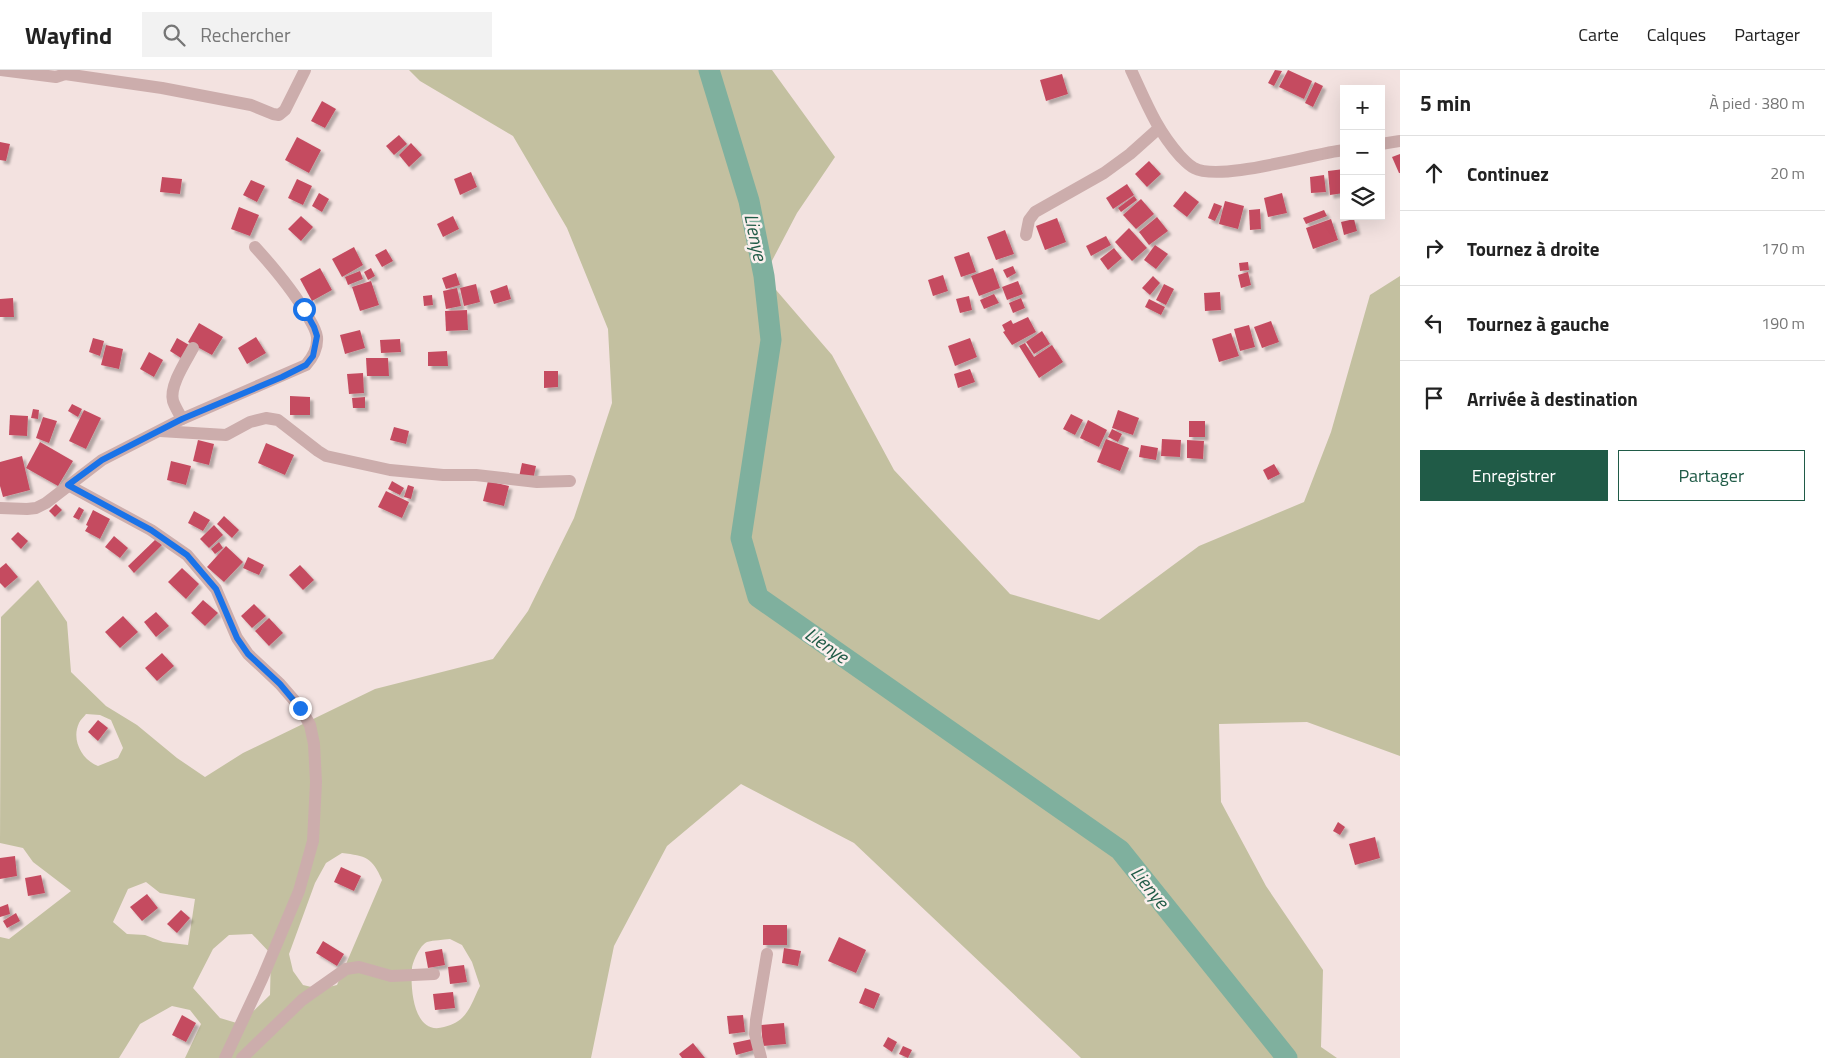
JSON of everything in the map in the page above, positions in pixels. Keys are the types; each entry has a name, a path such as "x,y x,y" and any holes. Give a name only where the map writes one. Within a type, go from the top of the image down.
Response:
{"street":[{"path":"1,70 56,77 66,72 162,88 252,106 279,115 285,110 306,70"},
{"path":"1131,70 1158,129 1186,162 1194,168 1202,171 1256,168 1316,154 1340,151"},
{"path":"1026,235 1029,220 1034,212 1104,173 1130,154 1158,129"},
{"path":"1385,143 1400,141"},
{"path":"0,508 36,508 46,503 102,460 182,419 306,365 313,356 317,336 314,327 289,285 255,247"},
{"path":"182,419 173,401 172,392 193,348"},
{"path":"160,431 226,435 250,422 266,418 278,420 326,456 390,470 443,475 476,475 537,482 570,481"},
{"path":"68,485 151,530 187,555 216,589 237,638 248,654 285,690 300,708 310,725 314,744 316,782 313,841 299,891 262,979 225,1058"},
{"path":"761,1058 755,1034 767,954"},
{"path":"242,1058 302,1000 346,969 359,967 391,976 434,974"}],"shaded area":[{"path":"409,70 772,70 835,157 797,213 764,276 832,355 894,470 1010,594 1099,620 1199,546 1304,502 1331,432 1370,295 1400,276 1400,756 1307,722 1219,724 1221,802 1266,886 1323,970 1321,1047 1337,1058 1081,1058 854,843 741,784 667,846 614,946 591,1058 185,1058 201,1024 190,1010 172,1006 140,1024 119,1058 0,1058 0,937 9,939 71,891 33,862 23,848 0,843 1,617 38,580 67,622 71,672 106,706 137,725 177,758 205,777 243,753 375,689 493,659 528,611 574,518 612,403 608,329 567,228 513,136 420,81","holes":["86,714 100,715 111,720 123,748 118,758 98,766 87,759 77,742 76,736 80,721","342,853 357,855 371,862 382,880 337,985 320,989 303,985 293,971 289,954 315,883 326,863","146,882 160,893 195,899 188,945 163,942 145,935 127,934 113,922 128,889","252,934 271,954 270,995 240,1024 220,1018 193,988 213,949 229,935","450,939 462,945 472,962 480,986 471,1006 463,1017 444,1027 434,1028 426,1025 420,1018 413,999 412,968 414,961 422,946 430,941"]}],"building":[{"path":"1275,70 1282,71 1274,86 1268,83"},
{"path":"1288,70 1312,81 1304,99 1279,87"},
{"path":"1062,74 1068,94 1046,101 1040,80"},
{"path":"1315,82 1323,86 1313,107 1305,103"},
{"path":"322,101 336,109 325,128 311,121"},
{"path":"399,135 407,144 394,155 386,146"},
{"path":"297,137 321,150 309,173 285,160"},
{"path":"0,142 10,144 6,161 0,160"},
{"path":"411,143 422,155 409,167 399,155"},
{"path":"1400,154 1400,173 1399,173 1392,157"},
{"path":"1149,161 1161,174 1147,187 1135,174"},
{"path":"1340,170 1340,194 1330,195 1328,171"},
{"path":"471,172 477,187 460,195 454,179"},
{"path":"1324,175 1326,192 1311,193 1310,177"},
{"path":"162,177 182,179 180,194 160,192"},
{"path":"297,179 312,186 303,205 288,198"},
{"path":"251,180 265,186 257,202 243,195"},
{"path":"1127,184 1134,195 1113,209 1106,198"},
{"path":"1185,191 1199,202 1187,217 1173,206"},
{"path":"319,193 329,199 322,212 312,206"},
{"path":"1282,193 1287,213 1268,217 1264,198"},
{"path":"1134,196 1137,200 1121,212 1118,208"},
{"path":"1141,199 1154,214 1136,229 1123,215"},
{"path":"1225,201 1244,206 1238,229 1219,224"},
{"path":"1214,203 1222,206 1215,221 1208,218"},
{"path":"239,207 259,215 250,236 231,229"},
{"path":"1260,209 1261,229 1250,230 1249,210"},
{"path":"1324,210 1327,216 1306,224 1303,218"},
{"path":"301,216 313,227 301,241 288,229"},
{"path":"453,216 459,229 443,237 437,224"},
{"path":"1157,217 1168,231 1149,245 1139,232"},
{"path":"1057,218 1066,242 1045,250 1036,226"},
{"path":"1331,219 1338,240 1313,249 1306,228"},
{"path":"1354,220 1357,231 1344,235 1341,222"},
{"path":"1129,228 1147,248 1132,261 1115,242"},
{"path":"1005,230 1014,254 996,260 987,237"},
{"path":"1106,236 1111,245 1091,256 1086,246"},
{"path":"1155,245 1168,254 1156,269 1144,260"},
{"path":"354,247 363,265 342,277 332,259"},
{"path":"1114,248 1122,258 1108,270 1100,259"},
{"path":"386,249 393,261 382,267 375,255"},
{"path":"969,252 976,272 961,277 954,257"},
{"path":"1248,262 1249,270 1240,271 1239,263"},
{"path":"1013,266 1016,273 1007,278 1003,270"},
{"path":"320,268 332,290 312,301 300,279"},
{"path":"371,268 375,276 368,280 364,272"},
{"path":"993,268 1000,288 979,296 971,276"},
{"path":"360,271 363,279 348,285 345,277"},
{"path":"1248,272 1251,285 1241,288 1238,275"},
{"path":"456,273 460,285 446,289 442,278"},
{"path":"943,275 948,291 933,296 928,280"},
{"path":"1153,276 1160,283 1150,295 1142,288"},
{"path":"371,281 379,305 360,311 352,287"},
{"path":"1018,281 1023,294 1007,300 1002,287"},
{"path":"476,284 480,302 464,306 460,288"},
{"path":"1164,284 1174,289 1166,305 1156,300"},
{"path":"507,285 511,299 494,304 490,291"},
{"path":"457,288 461,306 446,309 443,291"},
{"path":"1220,292 1221,310 1205,311 1204,293"},
{"path":"994,294 999,303 984,309 980,300"},
{"path":"432,295 433,305 424,306 423,296"},
{"path":"969,296 972,310 960,313 956,299"},
{"path":"13,298 14,317 0,317 0,299"},
{"path":"1021,298 1025,308 1013,313 1009,303"},
{"path":"1149,299 1165,307 1161,315 1145,307"},
{"path":"467,310 468,330 446,331 445,311"},
{"path":"1028,317 1036,332 1012,345 1003,332 1005,331 1002,325 1011,320 1013,324"},
{"path":"1271,321 1279,342 1262,348 1254,327"},
{"path":"199,323 223,337 212,355 188,342"},
{"path":"1249,325 1255,347 1240,351 1234,329"},
{"path":"360,330 365,348 345,354 340,335"},
{"path":"1042,331 1050,344 1034,354 1026,342"},
{"path":"1231,333 1239,356 1219,362 1212,339"},
{"path":"256,337 266,353 247,364 238,348"},
{"path":"93,338 104,341 100,356 89,352"},
{"path":"177,338 189,345 181,358 170,351"},
{"path":"970,338 977,357 955,366 948,346"},
{"path":"400,339 401,352 381,353 380,340"},
{"path":"1025,343 1034,357 1052,345 1063,362 1039,378 1019,346"},
{"path":"106,345 123,349 119,369 101,365"},
{"path":"447,351 448,366 428,366 428,352"},
{"path":"149,352 163,360 154,377 140,369"},
{"path":"366,358 388,358 389,376 367,376"},
{"path":"970,369 975,382 958,388 954,374"},
{"path":"544,371 558,371 558,387 544,388"},
{"path":"363,373 364,393 349,394 347,374"},
{"path":"290,396 310,397 310,415 290,415"},
{"path":"365,397 365,408 353,408 352,398"},
{"path":"72,404 82,409 78,417 68,411"},
{"path":"33,409 39,410 38,419 31,418"},
{"path":"84,410 101,418 86,449 69,441"},
{"path":"1118,410 1139,418 1133,435 1112,428"},
{"path":"1071,414 1083,420 1075,435 1063,429"},
{"path":"10,415 28,416 27,436 9,435"},
{"path":"43,417 57,421 49,443 36,438"},
{"path":"1088,420 1107,430 1099,447 1080,438"},
{"path":"1189,421 1205,421 1205,437 1189,437"},
{"path":"394,427 409,431 406,444 390,440"},
{"path":"1112,429 1122,434 1118,442 1108,437"},
{"path":"1106,439 1129,448 1120,471 1097,462"},
{"path":"1162,439 1181,440 1180,457 1161,456"},
{"path":"198,440 214,444 209,465 193,461"},
{"path":"1187,440 1204,441 1203,459 1187,458"},
{"path":"40,442 73,461 58,486 26,468"},
{"path":"266,443 294,455 285,475 258,463"},
{"path":"1141,445 1158,448 1156,460 1139,457"},
{"path":"22,456 30,490 3,497 0,486 0,462"},
{"path":"171,461 191,466 186,485 167,480"},
{"path":"522,463 536,466 533,480 519,477"},
{"path":"1274,464 1280,474 1268,480 1263,470"},
{"path":"392,481 404,488 400,495 388,489"},
{"path":"488,481 509,486 504,506 483,501"},
{"path":"408,485 414,487 411,499 404,497"},
{"path":"386,491 409,502 402,518 378,507"},
{"path":"56,504 62,510 55,517 49,511"},
{"path":"79,507 84,510 79,520 73,517"},
{"path":"93,510 110,519 100,539 85,531"},
{"path":"194,511 210,520 203,531 188,523"},
{"path":"224,516 239,530 232,538 217,524"},
{"path":"214,525 223,535 209,548 200,539"},
{"path":"18,532 28,541 21,549 11,539"},
{"path":"114,536 128,548 120,558 105,547"},
{"path":"156,539 162,545 134,573 128,566"},
{"path":"219,542 223,548 215,554 211,549"},
{"path":"226,546 243,562 224,582 207,567"},
{"path":"248,557 264,565 259,575 243,568"},
{"path":"6,563 18,577 5,588 0,583 0,568"},
{"path":"300,565 314,580 303,590 289,575"},
{"path":"182,568 199,584 186,599 168,582"},
{"path":"203,600 218,613 205,626 191,613"},
{"path":"254,604 266,616 252,628 241,616"},
{"path":"156,612 169,626 156,637 144,622"},
{"path":"123,616 138,632 120,648 105,632"},
{"path":"269,618 283,633 269,646 255,631"},
{"path":"162,653 174,666 157,681 145,668"},
{"path":"98,720 108,728 98,741 88,732"},
{"path":"1338,822 1345,827 1340,835 1333,831"},
{"path":"1375,837 1380,858 1355,865 1349,844"},
{"path":"15,856 17,876 0,879 0,858"},
{"path":"341,867 361,876 354,891 334,882"},
{"path":"41,875 45,893 28,896 25,878"},
{"path":"147,894 158,908 142,921 130,907"},
{"path":"8,904 10,914 0,917 0,907"},
{"path":"181,910 190,918 177,933 167,924"},
{"path":"16,913 20,921 7,928 3,921"},
{"path":"763,925 787,925 787,945 763,945"},
{"path":"839,937 866,950 856,973 828,961"},
{"path":"323,941 344,954 337,966 316,953"},
{"path":"784,948 801,951 798,966 782,963"},
{"path":"442,949 445,965 428,968 425,952"},
{"path":"464,965 467,982 450,984 448,967"},
{"path":"865,988 880,994 874,1009 859,1003"},
{"path":"453,992 455,1008 435,1010 433,994"},
{"path":"182,1015 196,1023 186,1042 172,1035"},
{"path":"743,1015 745,1032 729,1034 727,1016"},
{"path":"784,1023 786,1044 763,1046 761,1025"},
{"path":"888,1037 897,1042 892,1052 883,1046"},
{"path":"752,1039 754,1050 736,1055 733,1043"},
{"path":"693,1043 705,1058 682,1058 679,1054"},
{"path":"903,1046 912,1050 908,1058 899,1054"}],"waterway":[{"name":"Lienye","path":"709,70 749,201 764,276 771,340 741,538 758,597 1120,850 1287,1058"}],"route":[{"path":"300,708 280,684 248,654 237,638 216,589 187,555 151,530 68,485 102,460 182,419 306,365 313,356 317,336 304,309"}]}
